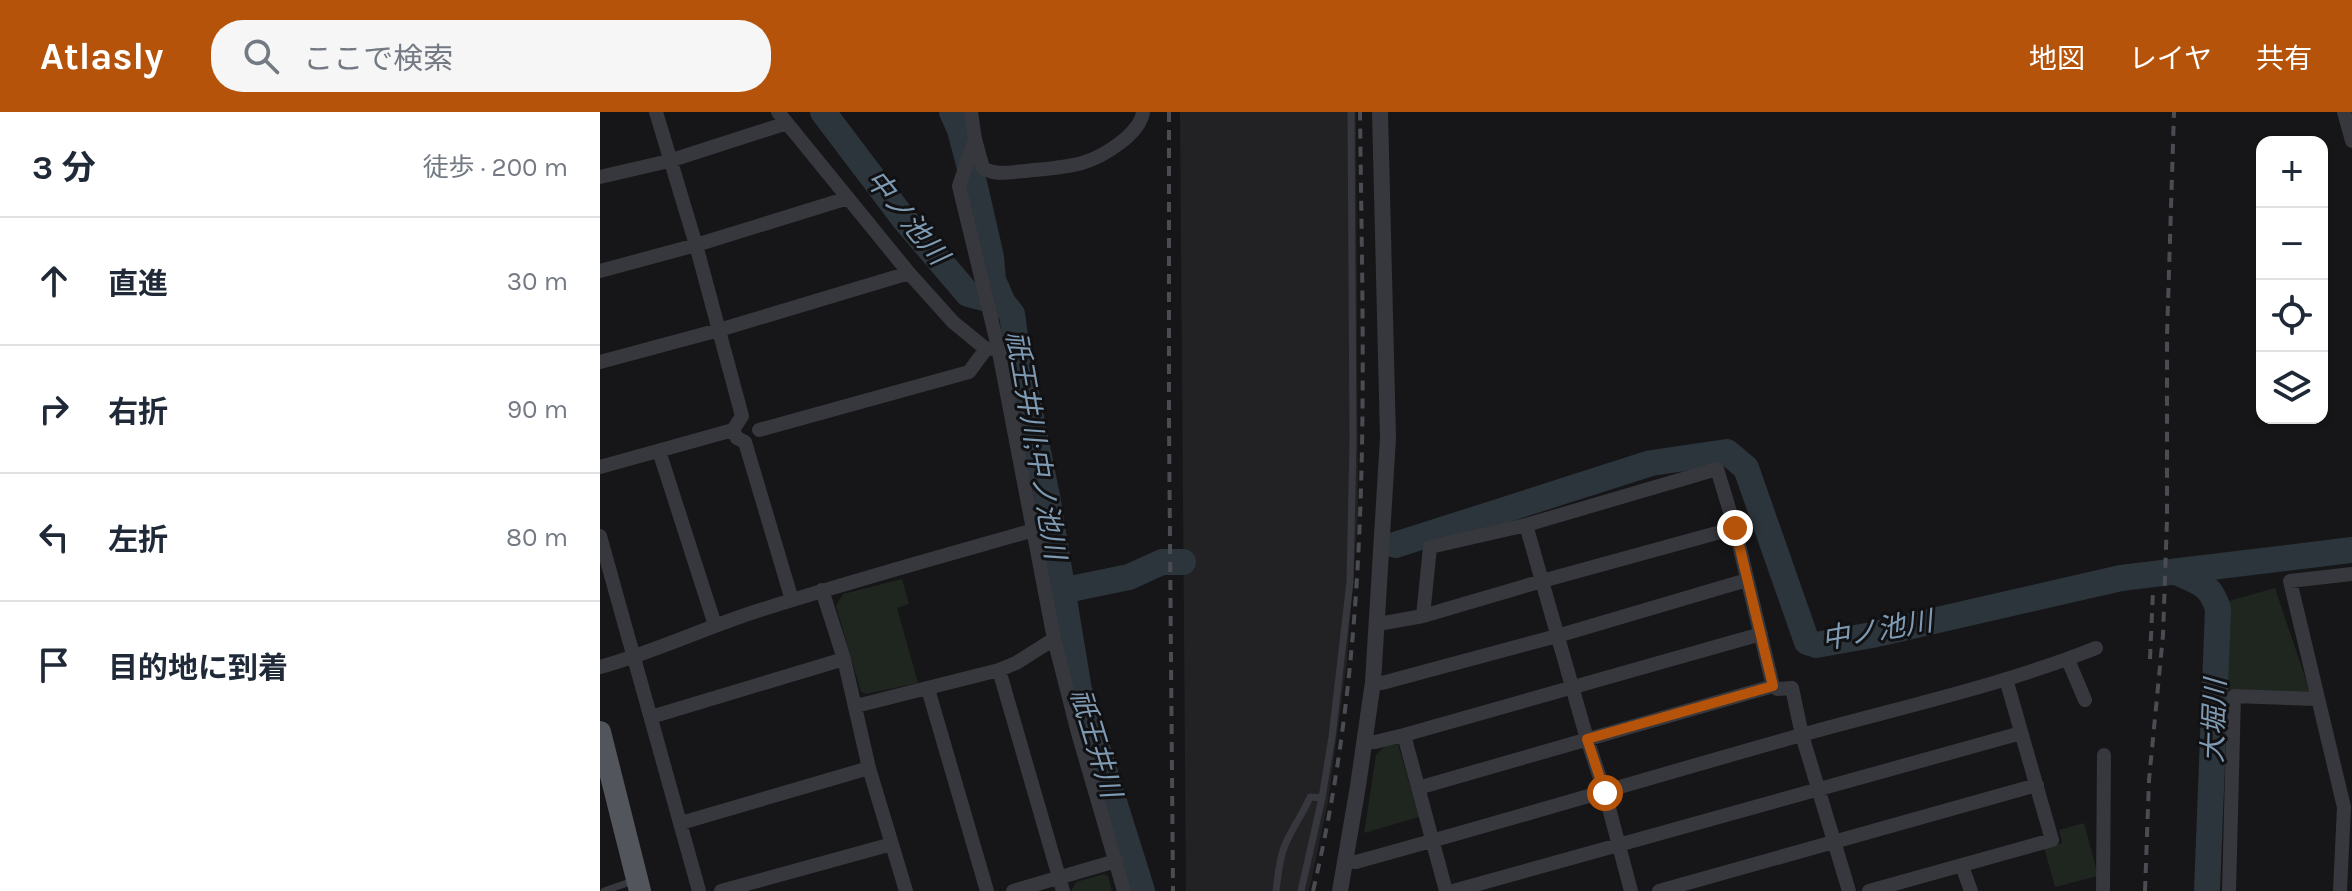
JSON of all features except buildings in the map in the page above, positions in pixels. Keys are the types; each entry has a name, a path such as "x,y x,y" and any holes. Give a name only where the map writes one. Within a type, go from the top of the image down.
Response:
{"main road":[{"path":"600,732 604,767 639,885"}],"street":[{"path":"600,467 733,430 742,416 656,112"},
{"path":"971,112 973,144 983,168 992,174 1086,162 1130,137 1142,122 1143,112"},
{"path":"1340,891 1373,682 1388,438 1380,112"},
{"path":"2344,112 2352,141"},
{"path":"600,177 669,161 782,118 953,322 992,348"},
{"path":"973,144 959,186 992,323 992,348 1034,530 1054,639 1124,891"},
{"path":"600,271 848,198"},
{"path":"600,362 909,273"},
{"path":"745,442 753,439 759,430 969,372 992,348"},
{"path":"742,416 752,419 759,430"},
{"path":"733,430 737,438 745,442 792,600"},
{"path":"659,451 715,625"},
{"path":"1423,616 1430,547 1526,525 1717,469 1735,528 1773,686"},
{"path":"1526,525 1631,891"},
{"path":"1378,624 1423,616 1735,528"},
{"path":"600,667 822,590 1034,530"},
{"path":"600,536 699,891"},
{"path":"2340,891 2348,806 2317,699 2290,581 2352,574"},
{"path":"1373,682 1382,683 1557,636 1747,580"},
{"path":"822,590 844,659 869,768 906,891"},
{"path":"1365,742 1404,735 1761,634"},
{"path":"856,706 999,670 1054,639"},
{"path":"1347,861 1356,862 2006,679 2096,648"},
{"path":"651,717 844,659"},
{"path":"2068,660 2085,700"},
{"path":"999,670 1062,885"},
{"path":"1869,891 2052,840 2006,679"},
{"path":"1418,788 1773,686 1777,689 1792,688 1802,735 1849,891"},
{"path":"928,689 987,891"},
{"path":"2229,891 2234,696 2317,699"},
{"path":"1453,891 2021,733"},
{"path":"1404,735 1446,891"},
{"path":"2099,890 2104,755"},
{"path":"681,823 869,768"},
{"path":"1659,891 2037,785"},
{"path":"721,891 892,844"},
{"path":"1013,891 1062,885 1116,861"},
{"path":"1962,866 1971,891"}],"lane":[{"path":"1301,891 1322,798 1341,666 1352,554 1351,112"},
{"path":"1276,891 1286,842 1310,797 1322,798"},
{"path":"604,891 639,885"}],"shaded area":[{"path":"1180,112 1356,112 1358,514 1347,661 1328,802 1309,891 1186,891"},
{"path":"902,579 909,604 897,608 918,683 866,694 861,692 836,606 843,594"},
{"path":"2275,588 2310,692 2222,689 2225,602"},
{"path":"1398,744 1419,817 1364,833 1376,755 1384,747"},
{"path":"2084,823 2098,876 2055,887 2044,847 2062,843 2059,830"},
{"path":"1104,874 1108,876 1112,891 1071,891 1076,882"}],"waterway":[{"name":"中ノ池川","path":"823,112 904,219 968,294 1003,303"},
{"name":"祇王井川;中ノ池川","path":"952,112 975,187 991,257 993,280 1003,303 1012,314 1047,496 1079,690 1142,891"},
{"name":"中ノ池川","path":"1395,545 1651,463 1727,452 1746,468 1807,642 1816,645 2121,578 2352,550"},
{"name":"中ノ池川","path":"1061,591 1129,577 1162,562 1183,562"},
{"name":"大堀川","path":"2176,572 2207,589 2218,609 2207,891"}],"railway":[{"path":"1169,112 1173,891"},
{"path":"1313,891 1333,794 1355,601 1363,406 1360,112"},
{"path":"2145,891 2149,780 2163,635 2174,112"},
{"path":"2150,659 2153,591"}],"route":[{"path":"1605,793 1587,739 1773,686 1735,528"}],"water label":[{"name":"祇王井川","path":"1096,743"}]}
